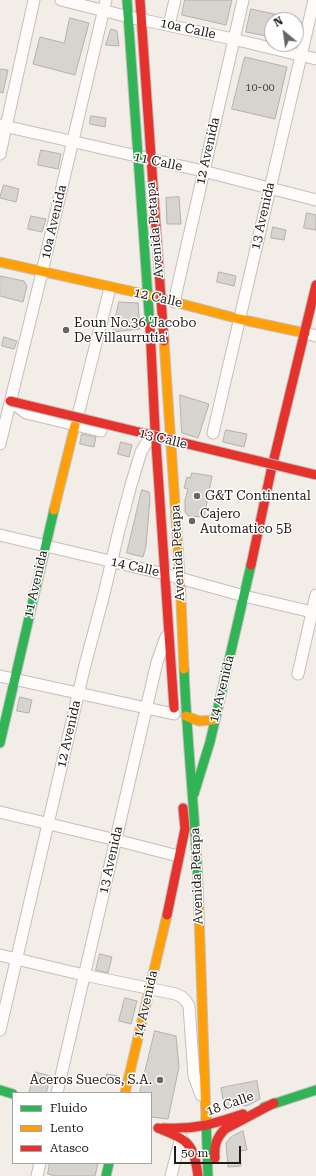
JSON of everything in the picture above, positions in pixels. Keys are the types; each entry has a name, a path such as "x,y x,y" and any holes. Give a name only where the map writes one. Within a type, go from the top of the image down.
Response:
{"main road":[{"name":"Avenida Petapa","path":"128,0 148,295 155,429 152,443 165,574 174,718"},
{"name":"Avenida Petapa","path":"140,0 180,578 186,716 196,827 206,1107 205,1126 208,1176"},
{"name":"12 Calle","path":"0,262 110,288 161,298 311,335"},
{"name":"14 Avenida","path":"125,1092 164,929 184,829 210,742 271,471 311,335 316,285"},
{"name":"13 Calle","path":"5,400 316,475"},
{"name":"11 Avenida","path":"0,743 45,546 75,425"},
{"path":"186,716 199,721 214,720"},
{"name":"Avenida Petapa","path":"182,798 184,829"},
{"path":"0,1090 12,1094"},
{"name":"18 Calle","path":"155,1127 183,1129 205,1126 316,1090"},
{"path":"216,1176 214,1149 215,1141 218,1135 234,1123 274,1103"},
{"path":"155,1127 180,1136 193,1148 197,1158 198,1176"},
{"path":"106,1176 109,1164"}],"street":[{"path":"0,154 3,126 34,0"},
{"name":"10a Calle","path":"60,0 104,5 129,17 233,39 316,59"},
{"path":"169,25 175,0"},
{"name":"12 Avenida","path":"174,302 243,0"},
{"name":"13 Avenida","path":"213,433 314,0"},
{"name":"10a Avenida","path":"0,444 5,400 42,272 104,5"},
{"name":"11 Calle","path":"3,126 150,159 316,200"},
{"path":"79,411 110,288"},
{"name":"13 Calle","path":"5,400 26,398 155,429"},
{"name":"13 Calle","path":"5,400 26,413 152,443"},
{"path":"170,435 316,468"},
{"name":"12 Avenida","path":"0,1030 78,693 111,561 141,452 152,443"},
{"name":"13 Calle","path":"171,448 316,481"},
{"name":"14 Calle","path":"0,535 165,574 244,596 314,613"},
{"path":"298,674 314,613 316,595"},
{"name":"13 Avenida","path":"56,1092 157,662 169,628"},
{"path":"0,676 147,708 174,718"},
{"path":"0,812 178,856"},
{"path":"0,955 84,975 150,988"},
{"name":"Avenida Petapa","path":"150,988 182,997 189,1006 194,1076 206,1107"},
{"path":"171,1176 180,1136"},
{"path":"37,1176 40,1164"}],"building":[{"path":"185,0 232,0 226,25 182,15"},
{"path":"251,9 265,12 264,35 246,32"},
{"path":"70,18 89,23 75,75 33,64 40,37 64,43"},
{"path":"111,29 117,31 119,46 106,45"},
{"path":"245,57 287,67 275,119 232,109"},
{"path":"0,69 8,70 3,93 0,92"},
{"path":"91,116 106,118 105,127 90,124"},
{"path":"41,150 61,154 58,169 38,165"},
{"path":"4,185 19,189 16,202 0,198"},
{"path":"179,197 181,224 167,224 166,198"},
{"path":"307,213 316,215 316,230 304,228"},
{"path":"31,216 46,219 42,232 28,229"},
{"path":"273,227 286,230 284,240 271,238"},
{"path":"219,272 236,276 234,286 217,282"},
{"path":"0,276 24,281 27,286 23,302 0,296"},
{"path":"119,302 138,303 140,329 113,332"},
{"path":"4,337 17,341 14,349 2,346"},
{"path":"180,395 209,404 198,438 182,433"},
{"path":"226,430 247,434 244,447 223,442"},
{"path":"82,434 96,437 94,447 80,444"},
{"path":"121,442 132,445 129,457 118,454"},
{"name":"G&T Continental","path":"192,473 212,476 204,517 188,516 185,512 185,500 188,489 184,488 187,477 190,478"},
{"path":"142,490 149,492 150,499 146,546 143,557 127,553"},
{"path":"20,697 32,700 29,713 17,711"},
{"path":"100,954 112,957 108,973 96,970"},
{"path":"125,998 137,1001 131,1024 119,1021"},
{"name":"Aceros Suecos, S.A.","path":"155,1031 176,1036 179,1067 168,1119 152,1117 152,1092 140,1092"},
{"path":"35,1072 51,1076 46,1092 29,1092"},
{"path":"107,1074 118,1076 116,1084 106,1082"},
{"path":"257,1081 260,1099 247,1106 240,1105 225,1110 221,1088"},
{"path":"243,1131 247,1150 240,1151 241,1166 228,1167 226,1143 231,1137"},
{"path":"50,1164 98,1164 95,1176 55,1176 48,1174"}],"traffic: fast":[{"path":"127,0 150,327"},
{"path":"0,743 54,510"},
{"path":"194,794 210,742 251,565"},
{"path":"184,669 198,884"},
{"path":"0,1090 12,1094"},
{"path":"264,1107 316,1090"},
{"path":"206,1118 208,1176"},
{"path":"106,1176 109,1164"}],"traffic: slow":[{"path":"0,262 148,295 239,319 305,333"},
{"path":"164,341 180,578 184,669"},
{"path":"54,510 75,425"},
{"path":"186,716 199,721 214,720"},
{"path":"198,884 206,1118"},
{"path":"125,1092 167,915"}],"traffic: jam":[{"path":"140,0 164,341"},
{"path":"251,565 271,471 316,285"},
{"path":"150,327 155,429 174,708"},
{"path":"10,401 316,475"},
{"path":"167,915 185,829 183,808"},
{"path":"215,1158 216,1142 225,1129 274,1103"},
{"path":"163,1128 204,1126 243,1114"},
{"path":"158,1128 176,1136 188,1144 194,1156 198,1176"}],"place":[{"name":"Eoun No.36 'Jacobo De Villaurrutia'","path":"66,330"},
{"name":"G&T Continental","path":"197,496"},
{"name":"Cajero Automatico 5B","path":"192,521"},
{"name":"Aceros Suecos, S.A.","path":"160,1080"}]}
